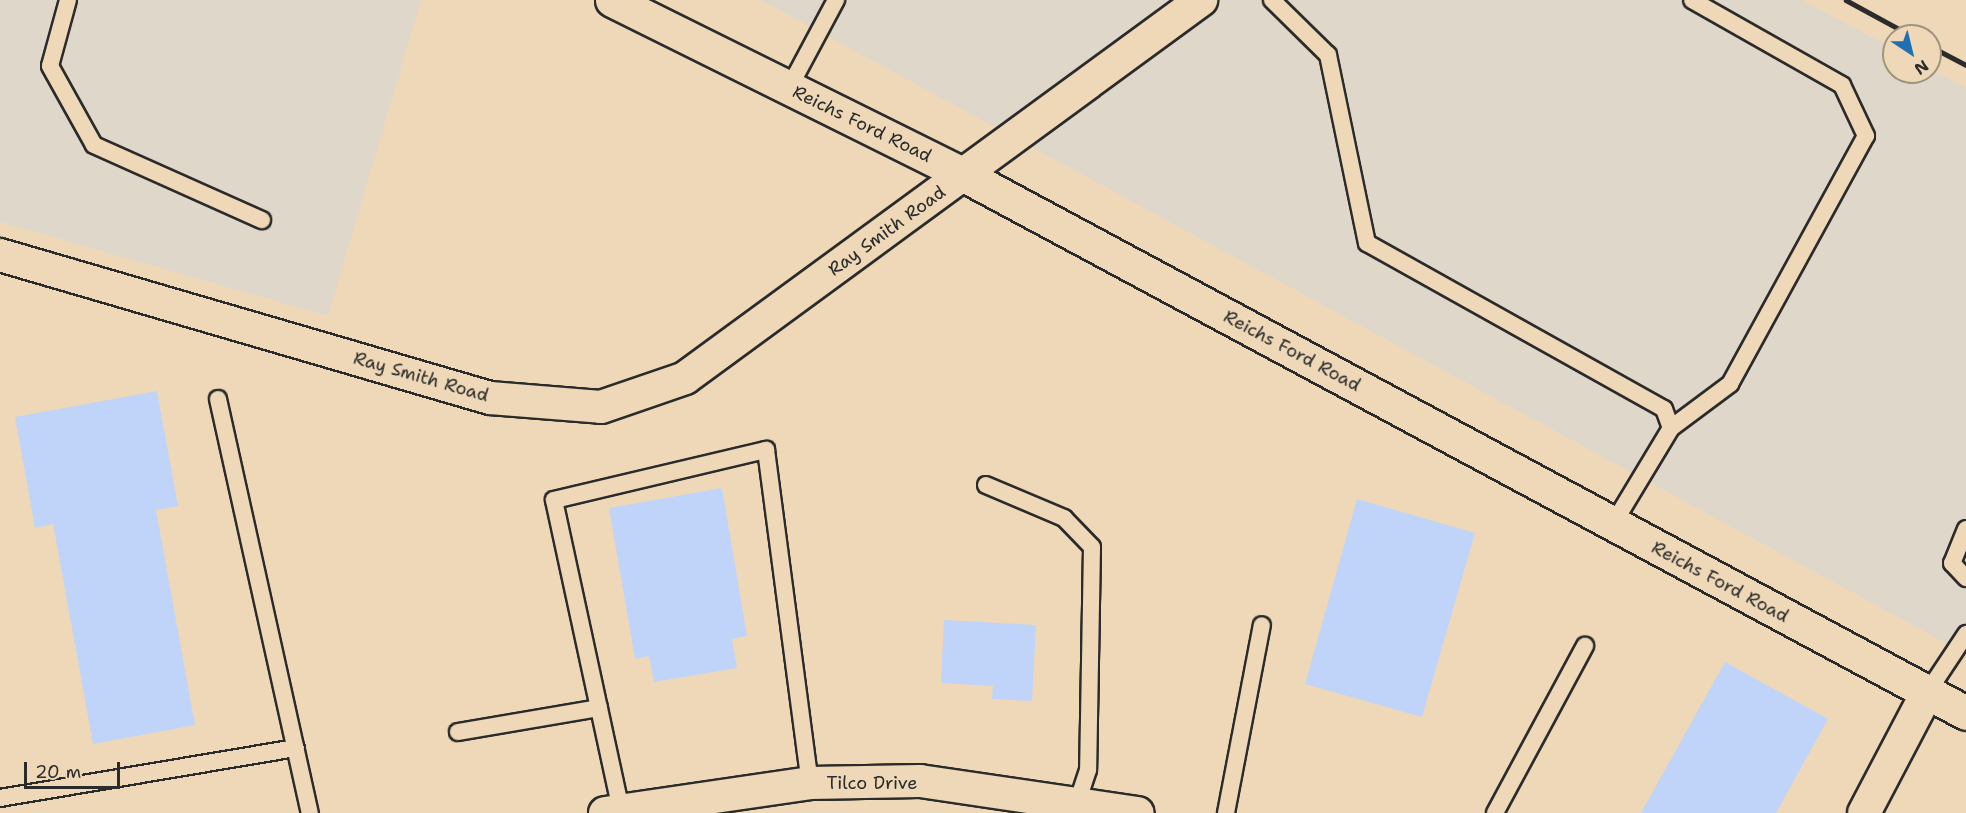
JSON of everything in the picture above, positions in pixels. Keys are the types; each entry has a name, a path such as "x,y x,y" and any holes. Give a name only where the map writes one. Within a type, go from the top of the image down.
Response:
{"street":[{"name":"Reichs Ford Road","path":"612,0 964,175 1966,713"},
{"name":"Ray Smith Road","path":"0,255 490,398 601,407 685,378 1201,0"},
{"path":"1864,813 1927,693"},
{"name":"Tilco Drive","path":"630,811 810,783 920,782 1075,810 1138,813"}],"lane":[{"path":"68,0 50,66 94,146 261,220"},
{"path":"789,88 836,0"},
{"path":"1272,0 1328,55 1367,243 1664,409 1671,428"},
{"path":"1613,524 1671,428 1730,384 1866,136 1842,85 1692,0"},
{"path":"218,399 310,813"},
{"path":"630,811 599,708 554,500 766,450 810,783"},
{"path":"986,485 1064,518 1092,547 1088,770 1075,810"},
{"path":"1966,529 1952,563 1966,578"},
{"path":"1226,813 1262,626"},
{"path":"1927,693 1966,634"},
{"path":"1495,813 1586,646"},
{"path":"458,732 599,708"},
{"path":"0,798 296,748"}],"shaded area":[{"path":"0,0 421,0 328,316 0,222"},
{"path":"761,0 1802,0 1882,43 1882,84 1942,84 1942,75 1966,88 1966,654"}],"building":[{"path":"157,391 178,506 156,510 195,725 93,744 53,524 35,528 15,417"},
{"path":"722,488 747,636 732,639 737,668 654,682 649,656 635,659 609,508"},
{"path":"1357,499 1475,533 1422,717 1305,684"},
{"path":"944,620 1036,625 1032,701 992,699 993,686 941,683"},
{"path":"1725,662 1828,719 1776,813 1641,813"}],"railway":[{"path":"1846,0 1890,24"},
{"path":"1942,52 1966,65"}]}
